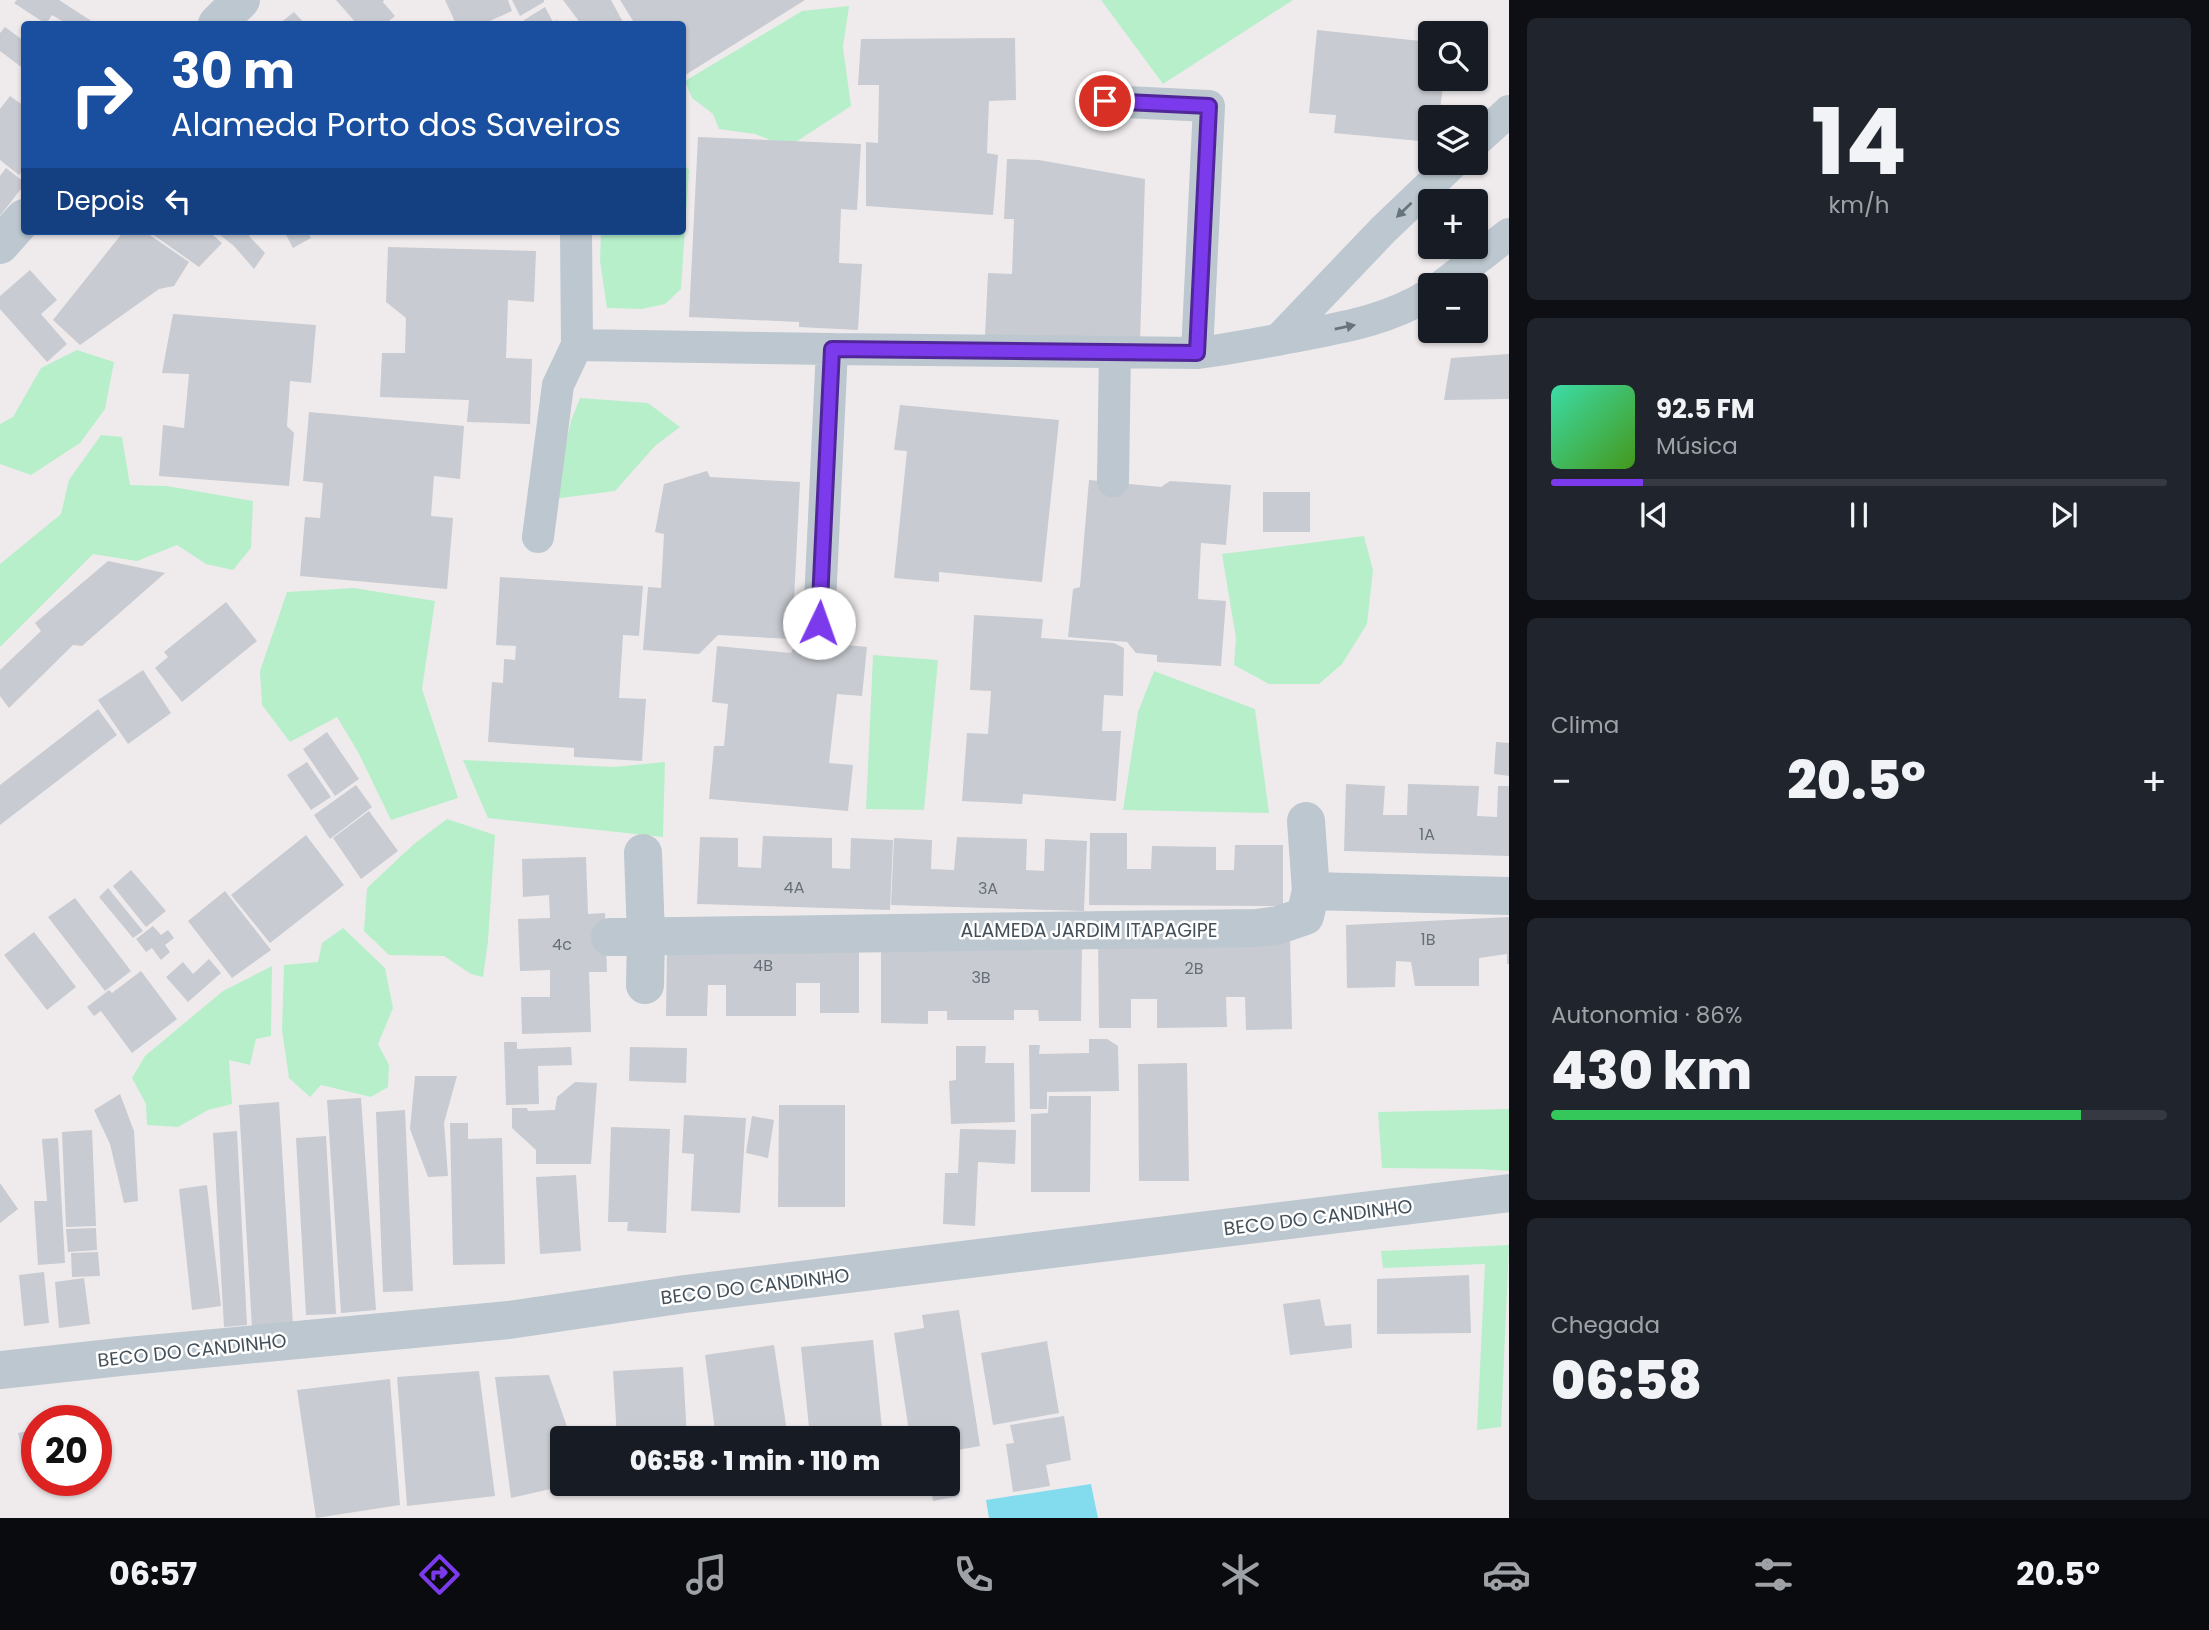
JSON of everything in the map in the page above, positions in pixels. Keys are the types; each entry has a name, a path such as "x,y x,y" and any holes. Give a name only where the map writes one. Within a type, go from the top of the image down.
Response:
{"street":[{"path":"220,21 241,0"},
{"path":"0,245 21,221"},
{"path":"1306,821 1311,891 1509,896"},
{"path":"643,853 628,936 645,985"},
{"name":"ALAMEDA JARDIM ITAPAGIPE","path":"628,936 1256,929 1305,916 1311,891"},
{"name":"BECO DO CANDINHO","path":"0,1370 509,1320 685,1294 1509,1193"}],"lane":[{"path":"1105,101 1209,106 1197,353"},
{"path":"1488,130 1509,111"},
{"path":"1278,340 1383,230 1440,175"},
{"path":"1459,273 1509,234"},
{"path":"538,537 558,385 577,345 576,235"},
{"path":"577,345 1197,353 1243,348 1370,322 1418,301"},
{"path":"819,623 832,349"},
{"path":"1113,481 1115,352"}],"green space":[{"path":"1101,0 1293,0 1163,84"},
{"path":"849,6 843,47 851,106 788,147 755,134 719,129 713,114 692,98 686,80 802,11"},
{"path":"686,166 689,170 686,215"},
{"path":"601,235 685,235 681,289 665,304 642,309 607,308 600,261"},
{"path":"77,350 114,362 105,409 80,443 31,475 0,464 0,424 13,417 41,368"},
{"path":"580,398 648,403 680,427 655,446 615,491 553,499 571,421"},
{"path":"101,435 122,437 130,485 167,486 253,501 251,548 233,570 206,564 177,545 137,561 93,554 0,647 0,564 61,514 69,480"},
{"path":"1364,536 1373,570 1367,624 1342,664 1319,684 1269,684 1234,665 1236,638 1222,554"},
{"path":"354,588 435,601 422,689 458,798 391,820 358,752 337,717 290,742 262,705 260,671 287,592"},
{"path":"873,655 938,660 924,810 866,809"},
{"path":"1154,671 1255,709 1269,813 1123,810 1138,712"},
{"path":"463,760 613,767 665,762 663,837 488,818"},
{"path":"447,819 495,835 483,977 471,974 444,956 389,955 364,931 367,888 414,844"},
{"path":"343,928 385,968 393,1008 378,1044 389,1065 388,1087 371,1097 321,1085 310,1097 289,1078 282,1030 284,965 318,962 322,943"},
{"path":"272,966 271,1036 256,1039 250,1065 229,1060 232,1104 208,1110 178,1127 147,1125 146,1104 132,1078 145,1056 223,991"},
{"path":"1509,1109 1509,1171 1382,1168 1378,1112"},
{"path":"1509,1245 1501,1427 1477,1430 1485,1264 1383,1268 1381,1251"}],"water":[{"path":"1091,1484 1098,1518 989,1518 986,1500"}],"building":[{"path":"17,0 59,0 91,21 62,21 52,15 48,21 41,21 14,3"},
{"path":"336,0 384,0 395,16 389,21 354,21"},
{"path":"445,0 508,0 512,11 490,21 455,21"},
{"path":"512,0 544,0 544,2 520,16"},
{"path":"563,0 611,0 622,21 579,21"},
{"path":"620,0 805,0 686,74 686,21 633,21"},
{"path":"545,7 552,21 524,21"},
{"path":"294,12 302,21 283,21"},
{"path":"5,27 21,39 21,67 0,51 0,33"},
{"path":"1317,30 1418,41 1418,91 1442,91 1441,105 1418,105 1418,141 1334,133 1336,115 1309,113"},
{"path":"1015,38 1016,100 989,101 987,153 998,155 993,215 866,206 866,142 878,143 879,85 858,85 861,39"},
{"path":"10,96 21,104 19,175 0,160 0,109"},
{"path":"698,137 861,144 857,210 841,209 839,263 862,264 858,330 799,327 799,322 689,317"},
{"path":"1007,159 1039,160 1145,179 1140,343 985,336 988,273 1012,274 1014,219 1004,219"},
{"path":"6,168 21,180 21,189 0,216 0,176"},
{"path":"121,235 150,235 189,262 174,286 159,289 80,345 53,320"},
{"path":"154,235 213,235 222,243 199,267"},
{"path":"220,235 250,235 265,253 254,269"},
{"path":"286,235 309,235 311,238 293,248"},
{"path":"388,247 536,251 534,302 508,300 506,358 532,359 530,424 467,422 469,400 380,397 382,353 405,353 406,318 386,302"},
{"path":"30,270 57,300 41,314 67,344 47,362 0,309 0,296"},
{"path":"173,314 316,325 311,383 290,381 287,426 294,433 289,486 159,476 163,425 184,428 189,374 162,373"},
{"path":"1509,354 1509,399 1444,400 1451,358"},
{"path":"900,405 1059,420 1042,582 939,572 939,582 894,578 907,451 894,450"},
{"path":"309,412 464,426 460,479 434,476 431,516 453,518 447,589 300,576 305,517 320,518 323,483 303,481"},
{"path":"707,471 710,477 800,482 792,639 718,635 699,654 643,650 648,587 661,588 664,534 655,532 664,484"},
{"path":"1089,480 1161,487 1170,481 1231,485 1226,545 1201,543 1198,599 1226,601 1221,666 1157,662 1157,655 1136,653 1127,642 1068,637 1073,589 1080,587"},
{"path":"1263,492 1310,492 1310,532 1263,532"},
{"path":"108,561 165,573 82,646 73,645 9,708 0,696 0,670 41,631 35,623"},
{"path":"500,577 643,586 639,636 623,635 619,698 646,699 642,761 574,757 574,748 488,742 492,682 503,683 504,659 515,660 516,646 496,645"},
{"path":"226,602 257,641 182,702 155,668 168,657 164,652"},
{"path":"974,615 1043,619 1041,638 1114,643 1124,648 1123,696 1104,695 1102,731 1121,731 1116,801 1023,794 1022,804 962,801 967,733 988,734 991,691 970,690"},
{"path":"797,640 867,647 862,696 837,694 829,763 853,765 848,811 709,799 714,746 724,746 728,704 712,702 717,646 791,653"},
{"path":"143,670 171,713 128,744 98,700"},
{"path":"98,709 117,735 0,825 0,785"},
{"path":"327,732 359,779 335,796 303,749"},
{"path":"1496,742 1509,743 1509,776 1494,774"},
{"path":"307,762 331,797 311,810 287,775"},
{"path":"1346,784 1385,786 1383,815 1407,815 1408,784 1479,786 1477,816 1497,817 1498,786 1509,786 1509,856 1344,851"},
{"path":"356,785 372,807 330,839 314,815"},
{"path":"369,811 398,851 361,879 333,838"},
{"path":"1090,833 1127,833 1127,869 1151,869 1152,846 1216,847 1216,870 1234,870 1235,845 1283,845 1283,906 1089,905"},
{"path":"306,835 344,885 270,943 231,895"},
{"path":"763,836 832,838 832,868 850,869 851,838 893,840 890,910 697,904 700,837 738,838 738,867 761,868"},
{"path":"957,837 1027,839 1026,870 1044,871 1045,839 1087,841 1084,911 891,905 894,838 932,840 931,869 954,870"},
{"path":"586,857 588,914 605,913 607,972 589,972 591,1032 522,1034 521,997 550,997 550,970 520,971 518,919 550,918 549,895 523,897 522,859"},
{"path":"131,870 166,911 146,927 113,886"},
{"path":"108,888 143,931 133,938 99,897"},
{"path":"225,891 271,950 232,978 188,921"},
{"path":"75,898 131,971 105,991 48,917"},
{"path":"1509,917 1509,964 1507,954 1479,958 1479,986 1415,986 1411,962 1396,961 1395,987 1347,988 1346,925"},
{"path":"153,926 161,935 168,930 174,938 165,945 170,952 161,960 152,948 146,952 136,939"},
{"path":"34,932 76,987 47,1010 4,955"},
{"path":"1290,937 1292,1029 1246,1030 1245,997 1226,997 1227,1027 1157,1028 1157,999 1131,999 1131,1028 1099,1028 1098,940"},
{"path":"881,942 1082,943 1081,1021 1039,1021 1038,1010 1014,1010 1014,1020 947,1020 947,1011 928,1011 928,1024 881,1023"},
{"path":"667,946 859,946 859,1013 820,1013 820,983 796,983 796,1016 726,1016 726,985 708,985 707,1016 666,1016"},
{"path":"209,959 221,973 188,1002 166,977 183,962 193,974"},
{"path":"141,971 177,1019 132,1053 101,1011 94,1016 87,1007 109,990 112,993"},
{"path":"1089,1039 1107,1039 1118,1046 1119,1091 1047,1092 1047,1109 1030,1109 1029,1045 1040,1045 1039,1054 1089,1053"},
{"path":"504,1042 517,1042 517,1049 571,1047 572,1065 538,1066 539,1104 506,1105"},
{"path":"956,1046 986,1046 985,1063 1014,1063 1015,1122 951,1124 949,1081 956,1080"},
{"path":"630,1047 687,1048 686,1083 629,1081"},
{"path":"1187,1063 1189,1181 1139,1181 1138,1064"},
{"path":"415,1076 457,1076 444,1123 448,1176 428,1177 410,1129"},
{"path":"575,1082 597,1083 591,1164 536,1164 536,1150 512,1128 512,1108 527,1108 528,1111 555,1110 557,1097"},
{"path":"120,1094 134,1131 138,1201 124,1203 110,1144 94,1110"},
{"path":"1049,1096 1091,1096 1090,1192 1031,1192 1031,1114 1048,1113"},
{"path":"361,1098 376,1310 341,1313 327,1100"},
{"path":"279,1102 293,1325 252,1328 239,1105"},
{"path":"779,1105 845,1105 845,1207 778,1207"},
{"path":"405,1110 413,1291 383,1292 376,1112"},
{"path":"684,1115 746,1118 740,1213 691,1211 694,1154 682,1153"},
{"path":"752,1116 774,1120 768,1158 746,1153"},
{"path":"450,1123 468,1123 468,1139 502,1138 505,1264 453,1265"},
{"path":"611,1127 670,1129 666,1233 627,1231 628,1222 608,1222"},
{"path":"960,1129 1016,1130 1015,1164 978,1162 975,1226 943,1224 945,1173 958,1173"},
{"path":"92,1130 96,1226 66,1227 62,1132"},
{"path":"237,1131 247,1325 224,1327 213,1133"},
{"path":"326,1136 336,1314 306,1315 296,1138"},
{"path":"58,1138 65,1263 38,1265 34,1201 47,1201 42,1139"},
{"path":"576,1175 581,1251 540,1254 536,1177"},
{"path":"0,1183 18,1209 0,1223"},
{"path":"207,1185 221,1306 192,1310 179,1189"},
{"path":"96,1228 97,1250 68,1252 66,1229"},
{"path":"98,1252 100,1276 72,1277 71,1253"},
{"path":"44,1272 49,1323 24,1326 19,1275"},
{"path":"1469,1275 1471,1333 1377,1334 1377,1279"},
{"path":"84,1278 90,1324 59,1328 55,1282"},
{"path":"1320,1299 1325,1326 1351,1324 1352,1348 1290,1355 1283,1304"},
{"path":"959,1310 980,1446 960,1450 960,1426 908,1426 894,1333 924,1328 922,1315"},
{"path":"873,1340 882,1426 809,1426 801,1347"},
{"path":"1047,1341 1059,1413 993,1425 981,1353"},
{"path":"774,1345 786,1426 714,1426 705,1355"},
{"path":"683,1367 686,1426 616,1426 613,1371"},
{"path":"479,1371 495,1496 407,1506 397,1377"},
{"path":"549,1375 567,1426 550,1426 550,1489 511,1498 495,1377"},
{"path":"390,1379 400,1505 316,1518 297,1390"},
{"path":"1064,1416 1071,1460 1046,1465 1050,1486 1013,1492 1006,1444 1014,1443 1010,1425"},
{"path":"932,1496 959,1496 933,1501"}],"route":[{"path":"819,623 832,349 1197,353 1209,106 1105,101"}]}
